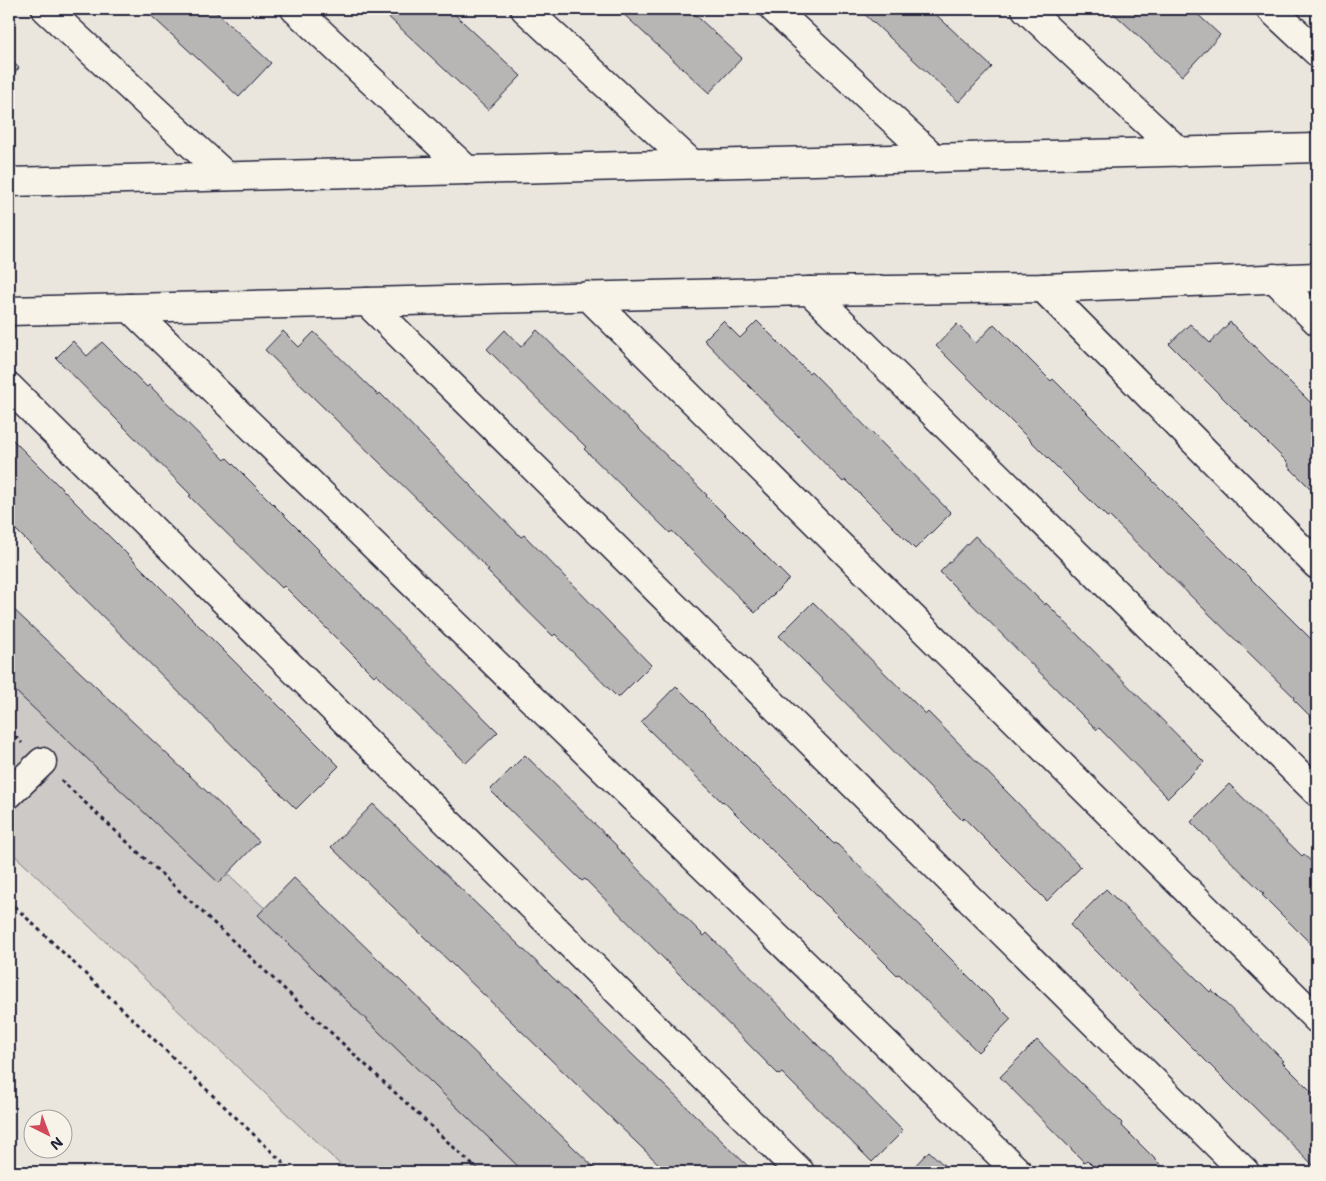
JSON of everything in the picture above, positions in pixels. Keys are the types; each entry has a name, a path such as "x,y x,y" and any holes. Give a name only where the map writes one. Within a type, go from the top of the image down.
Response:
{"street":[{"path":"46,9 226,176"},
{"path":"295,9 467,170"},
{"path":"526,9 692,164"},
{"path":"774,9 934,158"},
{"path":"1026,9 1179,152"},
{"path":"1272,9 1317,52"},
{"path":"9,182 1317,148"},
{"path":"9,311 810,291 1044,288 1317,277"},
{"path":"1274,278 1317,321"},
{"path":"1044,288 1317,565"},
{"path":"810,291 1317,792"},
{"path":"588,296 1317,1019"},
{"path":"367,302 1245,1172"},
{"path":"130,308 1018,1172"},
{"path":"9,387 800,1172"},
{"path":"9,794 42,762"}],"path":[{"path":"9,731 480,1172"},
{"path":"9,901 292,1172"}],"shaded area":[{"path":"9,670 548,1172 348,1172 9,850"}],"building":[{"path":"144,9 213,9 271,63 239,97"},
{"path":"380,9 449,9 521,76 488,110"},
{"path":"618,9 689,9 742,58 709,93"},
{"path":"859,9 930,9 992,67 959,102"},
{"path":"1109,9 1192,9 1220,35 1182,76"},
{"path":"9,58 19,68 9,79"},
{"path":"723,321 740,338 757,321 809,373 811,371 951,513 915,549 846,480 843,482 704,340"},
{"path":"1230,322 1317,409 1317,495 1288,466 1289,464 1169,344 1190,324 1210,343"},
{"path":"957,324 976,343 994,324 1051,381 1053,379 1317,645 1317,723 1293,699 1294,697 1109,516 1107,517 936,346"},
{"path":"505,330 521,347 537,330 707,495 789,579 755,613 672,531 670,533 584,449 586,447 487,349"},
{"path":"283,331 299,347 314,332 378,395 380,393 521,537 524,535 651,665 618,698 555,634 553,636 487,571 489,570 265,350"},
{"path":"73,341 87,356 102,342 147,387 149,385 225,460 227,458 498,732 466,763 376,674 374,676 284,586 282,588 189,496 191,495 56,358"},
{"path":"9,436 339,766 296,809 9,523"},
{"path":"975,536 1045,605 1046,603 1204,762 1168,798 1099,728 1097,730 940,572"},
{"path":"813,602 926,714 928,712 1081,867 1047,901 964,818 962,820 779,636"},
{"path":"9,605 259,841 219,883 9,685"},
{"path":"676,686 834,844 836,843 933,939 1011,1019 978,1052 899,974 897,975 641,722"},
{"path":"525,755 704,936 707,933 903,1131 872,1162 782,1073 779,1075 585,879 582,881 490,790"},
{"path":"1229,784 1302,856 1304,854 1317,868 1317,950 1262,895 1264,894 1191,822"},
{"path":"373,804 754,1172 667,1172 331,847"},
{"path":"294,878 599,1172 524,1172 258,915"},
{"path":"1106,889 1210,992 1212,990 1284,1061 1282,1062 1317,1097 1317,1169 1245,1100 1070,925"},
{"path":"1037,1040 1122,1123 1121,1125 1168,1172 1099,1172 1087,1160 1084,1162 1000,1077"},
{"path":"929,1151 951,1172 909,1172"}]}
